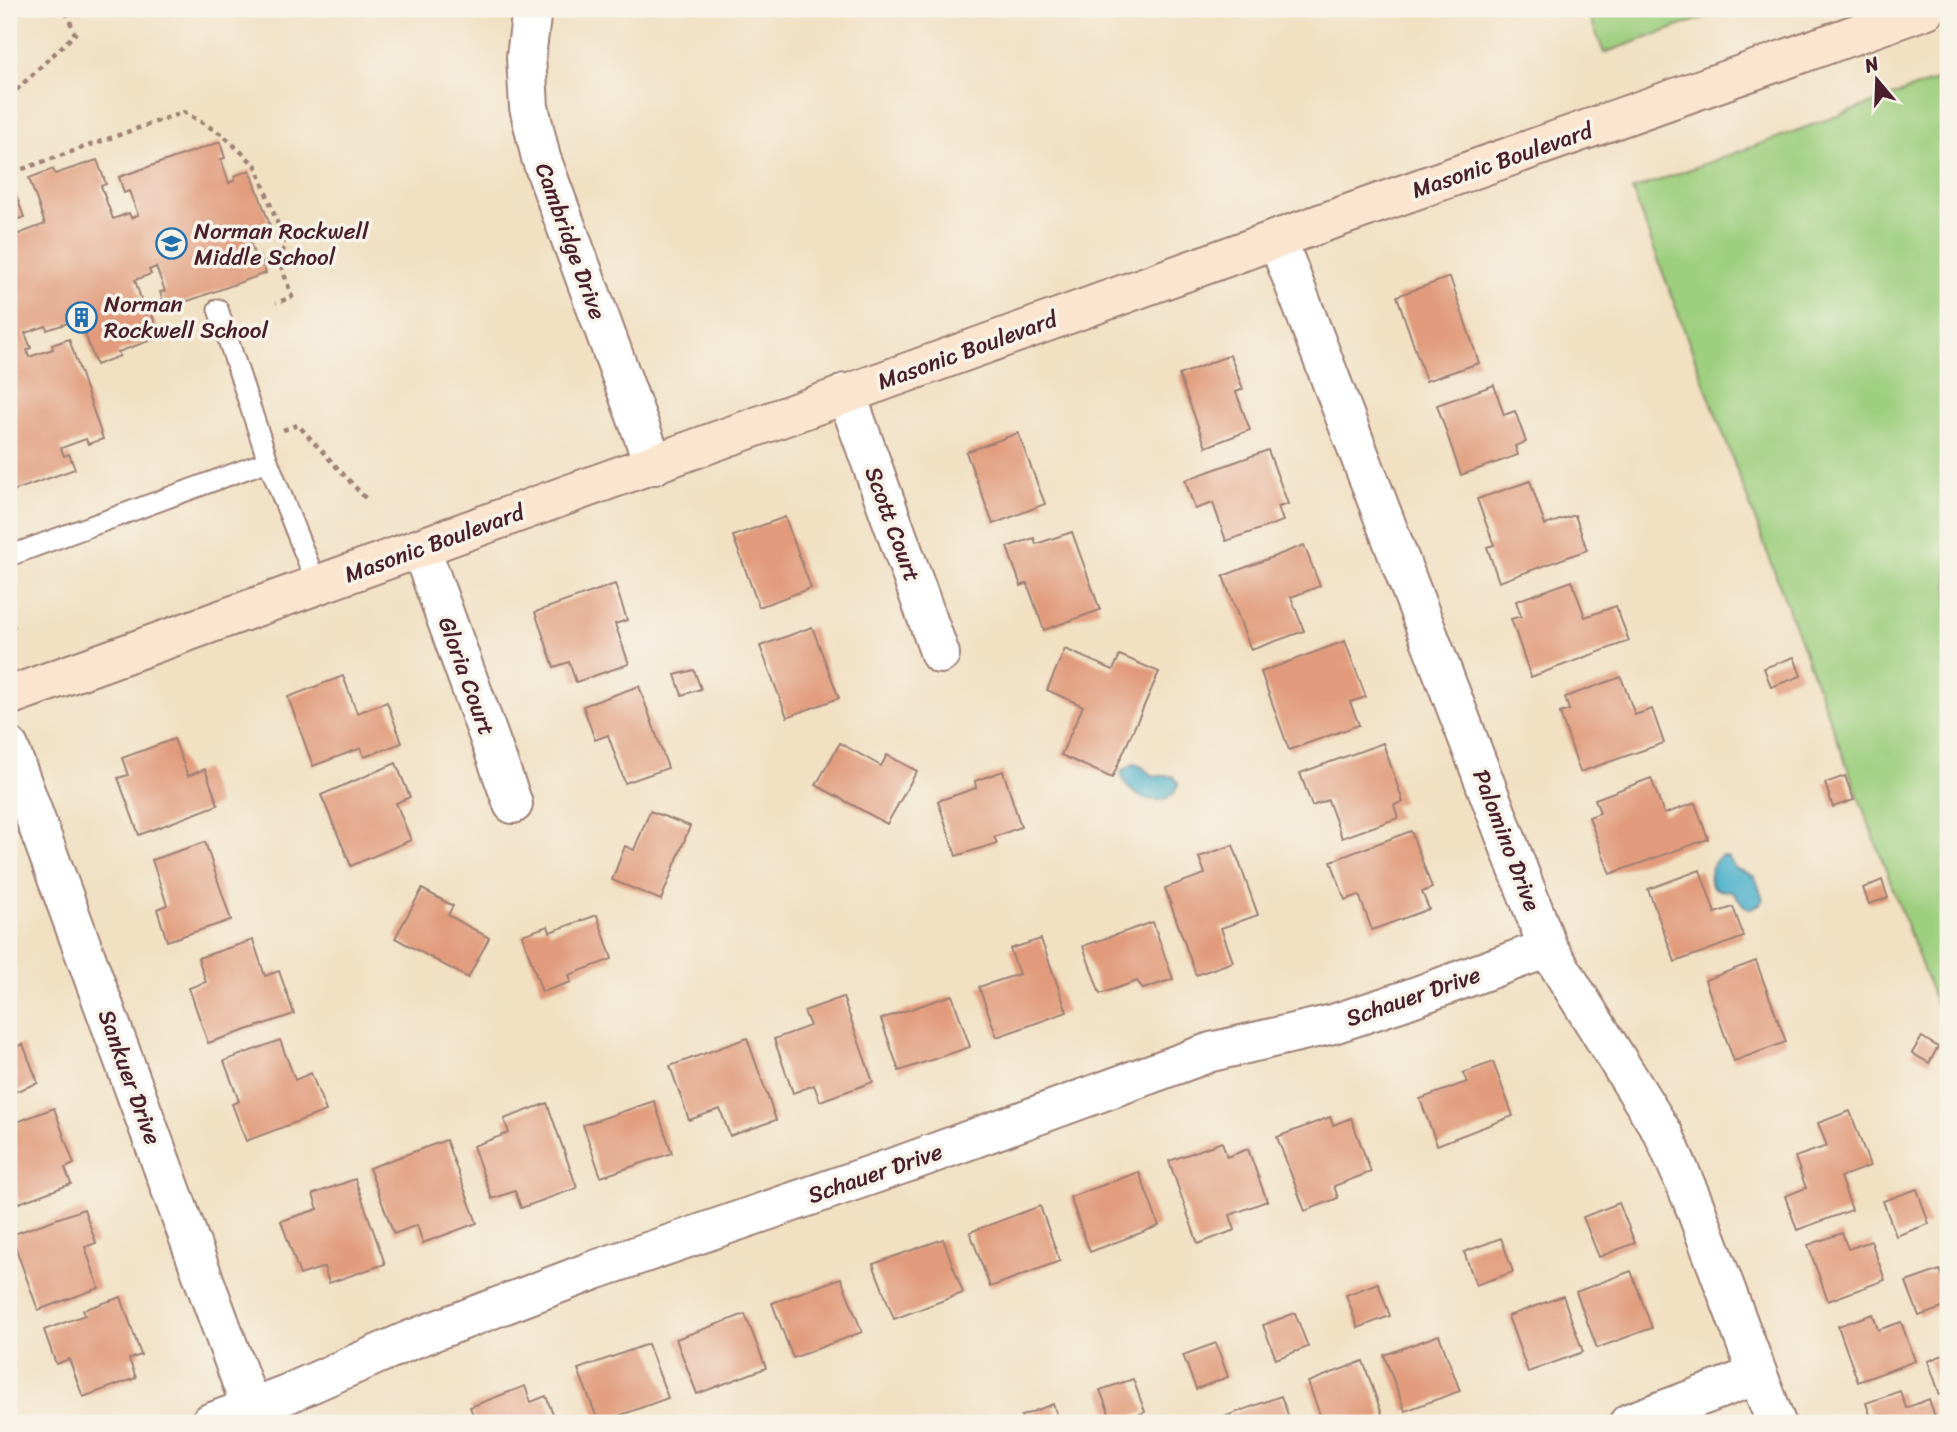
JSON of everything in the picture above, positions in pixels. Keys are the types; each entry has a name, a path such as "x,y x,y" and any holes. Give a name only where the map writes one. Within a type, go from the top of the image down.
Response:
{"street":[{"name":"Cambridge Drive","path":"532,9 526,57 529,107 541,158 654,465"},
{"name":"Masonic Boulevard","path":"9,696 654,465 846,393 1927,9"},
{"name":"Palomino Drive","path":"1277,239 1548,948 1664,1135 1693,1202 1776,1423"},
{"name":"Scott Court","path":"846,393 940,654"},
{"name":"Gloria Court","path":"421,549 513,804"},
{"name":"Sankuer Drive","path":"9,747 251,1408"},
{"name":"Schauer Drive","path":"210,1423 408,1341 606,1267 1211,1052 1333,1024 1548,948"},
{"path":"1629,1423 1757,1375"}],"lane":[{"path":"218,309 268,461 317,585"},
{"path":"9,556 268,461"}],"path":[{"path":"9,97 75,34 65,9"},
{"path":"9,148 17,171 184,112 223,135 256,166 286,246 278,257 292,297 276,303"},
{"path":"9,614 14,628"}],"green space":[{"path":"1587,9 1728,9 1604,53"},
{"path":"1948,76 1948,1036 1632,190"}],"water":[{"path":"1134,764 1154,776 1173,776 1178,783 1174,792 1167,798 1158,800 1148,799 1130,789 1121,771"},
{"path":"1721,856 1728,857 1735,868 1755,877 1763,899 1760,904 1749,909 1733,893 1713,886 1710,872"}],"building":[{"name":"Norman Rockwell School","path":"220,142 225,158 221,159 229,183 235,180 234,176 250,170 272,231 257,237 255,232 247,234 256,259 260,257 266,273 166,309 160,292 165,291 156,267 149,270 151,274 135,280 146,315 151,312 160,337 118,352 120,356 96,365 80,319 47,330 46,326 25,333 31,348 27,350 29,357 53,349 52,345 69,339 103,439 88,444 86,439 61,448 64,456 69,454 75,469 13,491 9,478 9,475 13,474 11,467 9,468 9,242 15,240 13,236 45,224 29,178 53,169 55,174 97,160 106,184 101,186 113,219 129,213 131,218 138,215 129,191 124,193 119,177"},
{"path":"9,175 24,217 9,222"},
{"path":"1450,277 1479,363 1426,381 1397,296"},
{"path":"1230,355 1243,389 1236,392 1250,430 1206,447 1179,375"},
{"path":"1494,385 1504,415 1515,411 1526,442 1515,446 1518,455 1461,475 1437,405"},
{"path":"1018,433 1045,504 993,524 966,452"},
{"path":"1268,450 1288,504 1278,507 1283,521 1226,541 1213,503 1195,509 1185,480"},
{"path":"1530,481 1545,525 1575,515 1587,550 1499,582 1487,547 1494,545 1477,499"},
{"path":"785,517 811,588 759,607 733,536"},
{"path":"1072,532 1100,610 1044,630 1027,583 1021,586 1007,547 1034,538 1036,544"},
{"path":"1304,545 1320,586 1291,597 1304,631 1251,650 1223,576"},
{"path":"1572,581 1585,617 1616,606 1629,641 1531,677 1511,619 1521,616 1516,601"},
{"path":"615,584 627,620 615,624 629,664 576,682 569,662 554,667 535,612"},
{"path":"812,627 839,698 787,717 760,646"},
{"path":"1345,641 1366,697 1350,702 1359,725 1289,750 1261,672"},
{"path":"1065,649 1113,670 1120,655 1159,672 1112,778 1061,755 1083,706 1047,690"},
{"path":"1794,657 1801,676 1771,687 1764,668"},
{"path":"694,670 701,689 682,695 675,675"},
{"path":"343,676 357,713 387,702 402,743 364,757 361,748 313,766 288,697"},
{"path":"1621,677 1635,715 1652,709 1664,743 1580,772 1560,713 1569,710 1565,697"},
{"path":"639,686 668,768 625,783 608,735 595,740 583,706"},
{"path":"174,739 188,776 205,769 218,805 139,835 118,778 128,775 122,758"},
{"path":"840,743 881,766 887,755 917,771 887,824 816,785"},
{"path":"1383,743 1403,802 1394,805 1398,818 1342,838 1328,800 1312,806 1300,773"},
{"path":"396,763 410,797 396,803 411,840 351,866 321,795"},
{"path":"1003,771 1021,827 994,837 997,843 956,856 938,801 976,788 975,781"},
{"path":"1845,776 1854,800 1833,807 1825,783"},
{"path":"1651,778 1664,814 1695,803 1708,839 1610,874 1589,817 1600,813 1595,799"},
{"path":"650,811 690,826 661,900 612,880 625,846 634,850"},
{"path":"1411,831 1432,888 1422,892 1429,909 1372,930 1359,895 1345,900 1331,861"},
{"path":"205,842 231,920 167,941 157,909 167,905 152,860"},
{"path":"1233,845 1258,915 1221,928 1233,962 1196,975 1165,888 1205,874 1199,857"},
{"path":"1700,870 1715,913 1733,907 1744,937 1675,962 1648,889"},
{"path":"1882,880 1888,898 1869,904 1863,888"},
{"path":"422,889 453,906 448,915 489,938 468,978 395,938"},
{"path":"597,915 612,959 569,975 571,982 542,992 522,935 548,926 550,932"},
{"path":"1153,922 1173,979 1143,989 1137,981 1100,994 1083,946"},
{"path":"1041,939 1067,1012 997,1037 979,987 1019,974 1010,949"},
{"path":"253,940 265,976 279,971 294,1014 208,1043 189,988 206,982 198,958"},
{"path":"1756,961 1786,1042 1734,1061 1705,980"},
{"path":"952,995 970,1047 899,1071 881,1019"},
{"path":"843,997 873,1082 820,1101 814,1085 793,1093 774,1039 810,1026 804,1011"},
{"path":"1922,1037 1938,1047 1929,1063 1912,1053"},
{"path":"747,1038 776,1120 730,1136 720,1109 689,1120 670,1066"},
{"path":"280,1040 295,1080 311,1073 326,1111 246,1141 232,1104 239,1101 224,1061"},
{"path":"23,1044 38,1083 9,1094 9,1049"},
{"path":"1493,1062 1513,1116 1437,1145 1420,1099 1467,1082 1463,1073"},
{"path":"654,1101 672,1153 601,1177 583,1125"},
{"path":"547,1103 577,1188 521,1208 515,1191 492,1199 473,1146 509,1133 504,1119"},
{"path":"54,1108 74,1164 65,1168 71,1184 19,1203 9,1177 9,1125"},
{"path":"1850,1111 1870,1166 1840,1177 1852,1210 1797,1230 1785,1196 1806,1188 1795,1157 1827,1146 1818,1123"},
{"path":"1330,1117 1333,1125 1351,1118 1371,1172 1334,1186 1338,1198 1305,1211 1277,1137"},
{"path":"446,1140 477,1223 423,1243 417,1225 394,1234 369,1168"},
{"path":"1222,1142 1227,1157 1248,1149 1267,1201 1230,1215 1235,1230 1198,1244 1169,1161"},
{"path":"1139,1172 1159,1226 1090,1252 1070,1197"},
{"path":"355,1179 385,1264 329,1283 324,1267 300,1275 281,1221 318,1209 313,1194"},
{"path":"1917,1189 1929,1224 1896,1236 1883,1201"},
{"path":"1619,1203 1635,1243 1599,1257 1583,1217"},
{"path":"1040,1206 1060,1261 990,1287 970,1232"},
{"path":"84,1209 96,1243 85,1247 99,1288 38,1310 11,1235"},
{"path":"1842,1233 1848,1249 1871,1241 1885,1280 1828,1301 1808,1245"},
{"path":"1501,1238 1513,1272 1476,1285 1464,1252"},
{"path":"943,1239 963,1293 894,1319 873,1264"},
{"path":"1940,1270 1948,1293 1948,1306 1919,1316 1906,1282"},
{"path":"1631,1271 1652,1328 1597,1348 1576,1292"},
{"path":"841,1278 862,1332 793,1358 772,1303"},
{"path":"1378,1283 1390,1316 1358,1328 1346,1295"},
{"path":"1563,1296 1583,1352 1528,1372 1508,1316"},
{"path":"121,1297 141,1355 129,1359 136,1378 83,1397 69,1359 56,1364 44,1330 85,1315 83,1310"},
{"path":"1295,1313 1308,1347 1276,1359 1263,1325"},
{"path":"745,1314 766,1368 697,1394 676,1339"},
{"path":"1873,1314 1878,1330 1901,1322 1915,1361 1858,1382 1838,1326"},
{"path":"1439,1335 1460,1391 1405,1411 1384,1355"},
{"path":"1216,1343 1228,1377 1196,1389 1183,1355"},
{"path":"648,1344 668,1398 599,1423 578,1369"},
{"path":"1948,1353 1948,1392 1940,1395 1928,1361"},
{"path":"1363,1361 1383,1417 1367,1423 1323,1423 1308,1382"},
{"path":"1133,1379 1145,1412 1113,1423 1100,1390"},
{"path":"525,1386 531,1402 546,1396 556,1423 476,1423 470,1407"},
{"path":"1900,1391 1906,1408 1929,1399 1937,1423 1873,1423 1866,1403"},
{"path":"1281,1396 1291,1423 1228,1423 1226,1416"},
{"path":"1053,1404 1060,1423 1023,1423 1021,1416"}],"place":[{"name":"Norman Rockwell Middle School","path":"171,244"},
{"name":"Norman Rockwell School","path":"81,317"}]}
